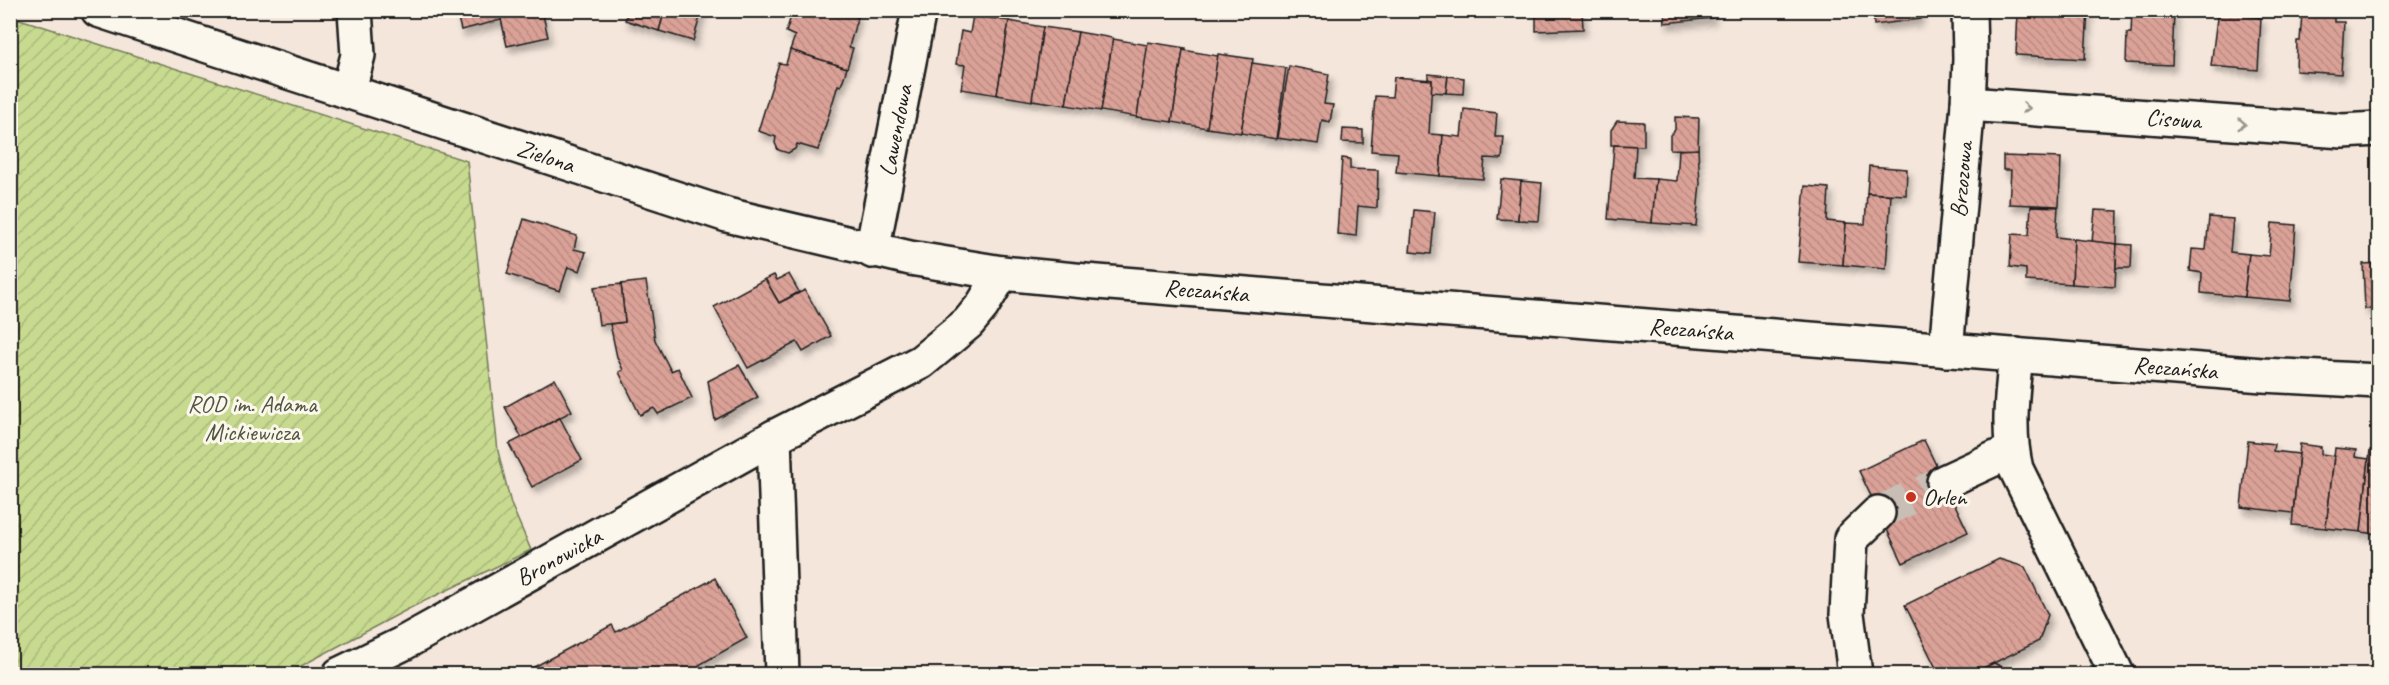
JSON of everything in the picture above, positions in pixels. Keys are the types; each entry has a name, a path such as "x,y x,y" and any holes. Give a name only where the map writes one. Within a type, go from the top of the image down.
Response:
{"street":[{"name":"Zielona","path":"98,10 727,215 872,250 1002,273"},
{"path":"349,90 358,55 355,10"},
{"name":"Lawendowa","path":"872,250 919,10"},
{"name":"Brzozowa","path":"1946,350 1968,104 1969,10"},
{"name":"Cisowa","path":"1968,104 2343,131 2379,129"},
{"name":"Reczańska","path":"1002,273 2263,375 2379,381"},
{"name":"Bronowicka","path":"340,675 402,644 774,437 921,362 968,323 982,306 1002,273"},
{"path":"2016,355 2011,412 2011,451 2016,469 2117,675"},
{"path":"774,437 782,675"},
{"path":"1944,482 2011,451"},
{"path":"1856,675 1847,614 1851,539 1878,513"}],"green space":[{"name":"ROD im. Adama Mickiewicza","path":"10,16 467,161 498,451 511,504 531,550 414,606 286,674 11,674"}],"building":[{"path":"456,10 499,10 501,20 461,30"},
{"path":"499,10 542,10 548,37 507,46"},
{"path":"628,10 665,10 659,31 625,20"},
{"path":"665,10 702,10 693,41 659,31"},
{"path":"793,10 844,10 858,15 849,47 853,48 847,68 790,50 795,36 786,32"},
{"path":"1536,10 1582,10 1583,29 1536,31"},
{"path":"1664,10 1712,10 1712,18 1665,23"},
{"path":"1873,10 1919,10 1920,19 1874,25"},
{"path":"2018,10 2088,10 2085,59 2016,55"},
{"path":"2132,10 2164,10 2164,12 2174,13 2172,65 2126,63 2127,33 2131,33"},
{"path":"2218,10 2250,12 2250,16 2261,18 2258,70 2211,66"},
{"path":"2302,13 2334,16 2334,22 2344,22 2341,74 2296,71 2297,41 2300,41"},
{"path":"973,15 1009,21 997,95 961,89 965,65 956,64 961,31 970,33"},
{"path":"1009,21 1043,27 1032,101 997,95"},
{"path":"1043,27 1078,32 1066,105 1032,100"},
{"path":"1078,32 1113,38 1101,111 1066,105"},
{"path":"1113,39 1148,45 1137,117 1101,111"},
{"path":"1148,42 1186,48 1185,51 1183,50 1172,122 1137,117"},
{"path":"790,50 847,68 841,86 838,85 818,150 797,144 795,149 788,153 778,150 775,143 776,137 758,131 779,63 786,64"},
{"path":"1183,50 1218,56 1207,128 1172,122"},
{"path":"1218,54 1253,59 1241,133 1207,128"},
{"path":"1252,63 1286,68 1276,139 1241,133"},
{"path":"1289,66 1329,74 1324,104 1333,105 1330,122 1322,120 1318,144 1277,138"},
{"path":"1428,74 1448,76 1446,93 1431,92 1432,80 1428,79"},
{"path":"1448,76 1464,78 1463,94 1446,93"},
{"path":"1394,77 1432,80 1429,134 1443,135 1440,176 1396,172 1398,153 1371,151 1375,96 1392,97"},
{"path":"1464,109 1497,113 1495,137 1504,137 1502,159 1485,158 1483,179 1440,176 1443,135 1461,137"},
{"path":"1675,117 1699,118 1698,150 1670,149 1670,135 1675,130"},
{"path":"1617,121 1644,122 1644,146 1611,145 1611,130"},
{"path":"1343,129 1363,130 1363,143 1342,142"},
{"path":"1614,145 1636,146 1634,178 1656,179 1652,223 1608,219"},
{"path":"1698,149 1700,183 1696,226 1652,223 1656,179 1677,181 1679,150"},
{"path":"2003,156 2061,158 2059,206 2009,204 2011,170 2003,170"},
{"path":"1342,158 1350,159 1350,169 1378,170 1377,208 1358,206 1356,236 1337,234"},
{"path":"1869,166 1907,169 1906,195 1867,193"},
{"path":"1501,179 1521,181 1518,220 1497,219"},
{"path":"1521,181 1542,183 1539,221 1518,220"},
{"path":"1805,186 1829,188 1827,221 1846,223 1843,265 1798,262"},
{"path":"1867,193 1891,195 1886,269 1843,265 1846,223 1865,224"},
{"path":"2031,206 2058,207 2056,237 2074,239 2072,284 2026,281 2026,269 2010,267 2012,234 2029,235"},
{"path":"1414,210 1435,212 1431,254 1410,252"},
{"path":"2095,210 2118,211 2117,244 2092,242"},
{"path":"2209,217 2233,219 2230,252 2249,254 2244,297 2201,293 2202,273 2190,271 2192,249 2206,250"},
{"path":"524,219 577,236 574,249 586,252 580,271 568,267 560,291 507,274"},
{"path":"2272,223 2296,225 2290,301 2244,297 2249,254 2269,256"},
{"path":"2074,239 2117,244 2115,287 2072,284"},
{"path":"2117,244 2132,245 2131,268 2116,268"},
{"path":"2378,263 2378,309 2365,309 2363,264"},
{"path":"789,274 799,292 779,303 765,279 774,275 777,280"},
{"path":"765,279 779,303 805,290 831,336 803,352 797,342 748,368 714,307"},
{"path":"646,281 655,340 671,371 678,368 692,398 658,414 654,408 640,415 619,372 623,370 617,357 610,324 625,322 621,284"},
{"path":"621,284 625,322 599,325 594,287"},
{"path":"739,365 758,397 715,420 708,381"},
{"path":"555,379 572,411 522,438 505,407"},
{"path":"560,418 582,460 532,487 509,444"},
{"name":"Orlen","path":"1924,440 1968,532 1903,563 1859,471"},
{"path":"2248,441 2274,444 2273,451 2299,454 2293,513 2241,507"},
{"path":"2300,444 2321,447 2321,454 2334,456 2326,528 2292,525"},
{"path":"2335,448 2356,450 2355,457 2369,459 2361,532 2326,528"},
{"path":"2370,450 2378,451 2378,534 2361,532"},
{"name":"Orlen","path":"1999,559 2025,567 2048,615 2039,641 1971,674 1939,674 1905,605"},
{"path":"715,578 747,638 699,665 703,673 521,674 612,625 616,632"},
{"path":"1994,663 2004,668 2004,674 1971,674"}],"tunnel":[{"path":"1878,513 1944,482"}],"place":[{"name":"Orlen","path":"1911,497"}]}
